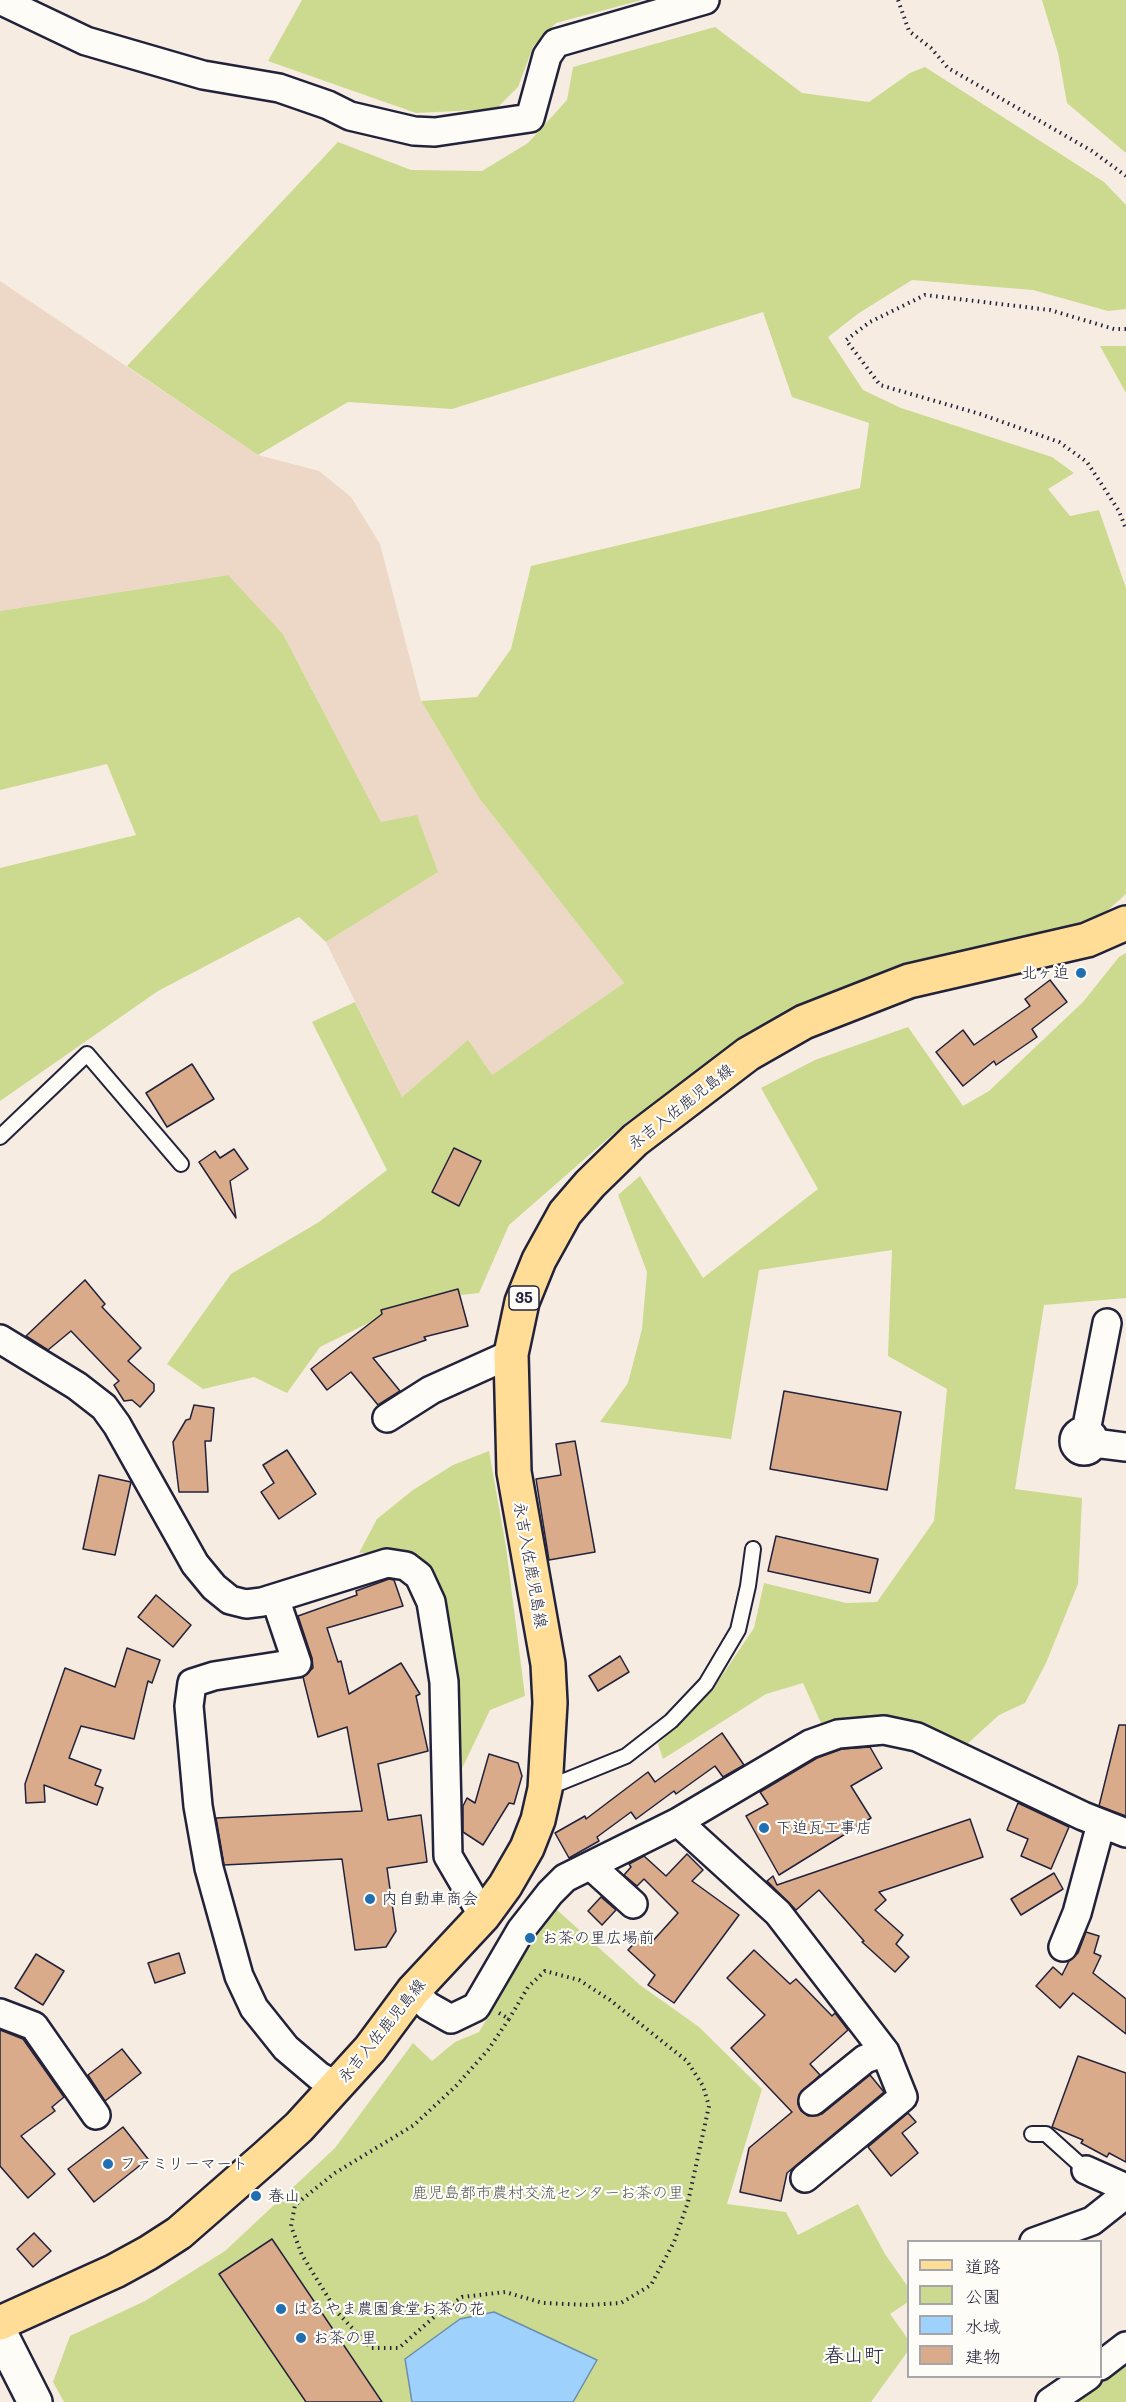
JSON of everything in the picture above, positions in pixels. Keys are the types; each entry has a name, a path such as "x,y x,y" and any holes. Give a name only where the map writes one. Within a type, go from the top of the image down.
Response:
{"main road":[{"name":"永吉入佐鹿児島線","path":"0,2323 115,2271 179,2233 299,2127 370,2049 413,1991 483,1916 505,1886 527,1848 538,1820 545,1789 549,1754 548,1664 514,1472 511,1354 522,1302 539,1260 565,1213 590,1184 636,1140 748,1054 804,1022 909,981 1087,940 1126,923"}],"street":[{"path":"0,0 86,41 203,75 279,88 328,105 350,116 414,131 435,132 530,118 548,56 556,44 705,0"},
{"path":"1107,1323 1090,1437 1126,1447"},
{"path":"0,1339 77,1386 104,1407 117,1425 183,1544 214,1587 230,1600 246,1604 275,1598 387,1563 406,1566 419,1576 431,1602 444,1683 448,1856 483,1916"},
{"path":"387,1418 431,1390 511,1354"},
{"path":"275,1598 297,1664 214,1676 192,1683 189,1706 198,1806 209,1868 230,1944 239,1976 254,2007 286,2048 319,2076 337,2086"},
{"path":"413,1991 428,2006 451,2019 476,2007 521,1930 539,1906 566,1878 678,1822 810,1744 838,1734 884,1730 902,1733 935,1744 1004,1780 1114,1828 1064,1947"},
{"path":"678,1822 778,1913 885,2052 903,2097 805,2178"},
{"path":"591,1866 633,1904"},
{"path":"0,2013 34,2026 96,2115"},
{"path":"813,2101 865,2059 885,2052"},
{"path":"1086,2170 1126,2188"},
{"path":"1037,2240 1092,2221 1126,2194"},
{"path":"0,2333 35,2402"},
{"path":"1102,2365 1126,2346"},
{"path":"1050,2402 1085,2378"}],"lane":[{"path":"0,1137 87,1054 181,1164"},
{"path":"545,1789 626,1756 671,1722 706,1684 738,1630 748,1586 753,1549"},
{"path":"1032,2134 1046,2134 1086,2170"}],"path":[{"path":"898,0 909,30 931,48 948,68 1092,151 1126,176"},
{"path":"1126,329 1114,329 1050,310 925,295 870,322 846,340 880,385 980,414 1059,442 1088,462 1119,511 1126,529"},
{"path":"545,1971 579,1980 610,2000 687,2061 703,2086 709,2106 688,2202 674,2242 651,2285 621,2303 589,2305 543,2303 505,2292 462,2297 434,2317 399,2348 371,2348 337,2312 302,2255 291,2226 295,2205 343,2168 414,2125 480,2059 509,2019 528,1987 545,1971"},
{"path":"481,2001 509,2019"}],"shaded area":[{"path":"0,281 258,455 319,471 351,497 380,544 421,701 479,798 624,983 492,1075 467,1041 402,1097 326,942 438,872 381,822 283,634 227,575 0,611"}],"green space":[{"path":"302,0 642,0 556,23 533,47 518,87 496,109 416,113 268,61"},
{"path":"1042,0 1126,0 1126,153 1067,103 1058,53"},
{"path":"715,27 802,93 869,102 910,73 925,67 1104,182 1126,205 1126,309 1108,311 1033,290 912,280 859,313 828,337 863,390 901,408 1052,457 1074,473 1048,489 1070,516 1099,510 1126,588 1126,894 1100,917 1086,924 758,1030 628,1121 509,1225 479,1293 415,1300 320,1347 287,1393 254,1377 203,1389 167,1364 231,1274 319,1222 387,1170 312,1022 355,1002 402,1097 468,1040 492,1075 624,983 479,798 421,701 477,697 511,649 531,566 860,488 869,423 792,397 763,312 452,409 348,402 258,455 127,366 338,142 411,170 482,171 528,143 567,100 573,67"},
{"path":"1100,346 1126,346 1126,393"},
{"path":"228,575 283,634 381,822 417,815 438,872 326,942 299,917 158,991 0,1101 0,868 136,835 107,764 0,790 0,611"},
{"path":"1126,953 1126,1298 1044,1305 1015,1489 1082,1498 1078,1584 1046,1663 1025,1703 999,1715 965,1746 886,1717 821,1723 803,1683 766,1694 663,1759 658,1744 713,1689 754,1628 764,1583 846,1603 877,1602 934,1521 947,1389 888,1356 892,1250 759,1270 731,1439 600,1422 628,1383 642,1329 647,1272 618,1195 640,1176 703,1278 818,1189 761,1088 815,1060 908,1027 963,1106 989,1091 1083,1002 1119,957"},
{"path":"489,1451 506,1547 525,1696 490,1710 456,1781 443,1610 435,1576 417,1559 394,1551 359,1553 377,1519 413,1490 453,1465"},
{"name":"鹿児島都市農村交流センターお茶の里","path":"556,1909 640,1985 699,2027 762,2089 727,2204 786,2212 798,2235 858,2204 885,2254 907,2286 907,2303 890,2314 907,2338 907,2352 871,2402 64,2402 53,2382 70,2336 145,2301 225,2251 335,2148 413,2043 432,2061 455,2042 479,2032 522,1958"},
{"path":"1126,2356 1126,2402 1070,2402 1102,2378"}],"water":[{"path":"494,2312 597,2360 573,2402 412,2402 405,2359 460,2319"}],"building":[{"path":"1050,980 1067,1002 1032,1029 1037,1037 996,1065 994,1061 963,1086 936,1052 963,1030 974,1045 1030,1006 1025,999"},
{"path":"192,1064 214,1099 167,1127 146,1093"},
{"path":"454,1148 481,1161 459,1206 432,1192"},
{"path":"234,1149 248,1169 230,1181 236,1218 199,1162 215,1151 220,1158"},
{"path":"85,1280 105,1304 102,1307 141,1348 128,1361 154,1384 154,1391 140,1407 132,1400 124,1401 114,1385 119,1381 71,1331 48,1350 26,1336"},
{"path":"458,1289 468,1326 424,1337 426,1340 373,1358 400,1391 378,1405 351,1372 327,1390 311,1369 382,1314 381,1310"},
{"path":"784,1391 901,1412 887,1490 770,1469"},
{"path":"194,1405 214,1408 211,1441 205,1441 208,1492 179,1492 173,1442 186,1420 190,1419"},
{"path":"575,1441 595,1552 549,1560 536,1479 561,1475 556,1444"},
{"path":"287,1450 316,1494 279,1519 261,1492 274,1483 263,1465"},
{"path":"99,1475 131,1482 115,1555 83,1549"},
{"path":"776,1536 878,1559 870,1593 768,1571"},
{"path":"389,1579 394,1580 403,1606 327,1628 338,1662 341,1661 349,1694 401,1663 420,1694 416,1696 428,1751 378,1764 388,1820 421,1815 427,1862 387,1868 396,1931 386,1947 355,1950 342,1859 224,1865 216,1818 362,1811 347,1727 318,1737 303,1677 313,1668 312,1658 298,1616 357,1595 356,1591"},
{"path":"156,1595 191,1625 173,1647 138,1617"},
{"path":"127,1648 160,1660 152,1683 148,1681 134,1739 81,1726 69,1758 101,1770 95,1785 103,1788 97,1805 44,1785 45,1802 26,1803 25,1784 65,1668 115,1687"},
{"path":"620,1656 629,1672 598,1691 589,1676"},
{"path":"1119,1725 1126,1725 1126,1816 1099,1806"},
{"path":"722,1733 744,1765 723,1777 715,1766 676,1794 674,1791 636,1819 631,1812 597,1837 599,1841 569,1858 555,1833 585,1816 586,1819 648,1772 655,1782"},
{"path":"870,1747 882,1768 851,1786 871,1818 779,1875 746,1816 768,1804 760,1792 817,1758 842,1749"},
{"path":"489,1754 518,1763 522,1776 514,1804 509,1803 483,1845 463,1832 463,1806 467,1798 475,1803"},
{"path":"1018,1803 1069,1827 1051,1869 1021,1856 1028,1839 1007,1830"},
{"path":"970,1819 983,1857 879,1892 886,1900 875,1910 903,1935 896,1944 909,1957 895,1972 862,1942 864,1941 819,1890 796,1910 767,1881 773,1876 777,1885"},
{"path":"687,1854 703,1870 692,1881 739,1915 674,2003 648,1985 655,1975 628,1950 642,1935 651,1943 678,1913 644,1879 637,1886 624,1875 631,1867 629,1864 644,1856 666,1876"},
{"path":"1054,1873 1063,1889 1021,1915 1011,1899"},
{"path":"601,1897 616,1910 602,1925 588,1911"},
{"path":"1086,1932 1099,1936 1094,1953 1101,1956 1093,1973 1126,1999 1126,2034 1073,1993 1060,2008 1036,1986 1053,1967 1062,1975 1069,1961 1078,1953"},
{"path":"754,1950 790,1984 796,1979 832,2016 835,2013 848,2030 810,2064 820,2075 799,2095 798,2104 801,2111 808,2116 822,2114 870,2075 884,2092 787,2173 781,2201 740,2192 749,2148 792,2112 731,2048 765,2015 727,1978"},
{"path":"179,1953 185,1973 155,1983 148,1963"},
{"path":"36,1954 64,1971 43,2005 15,1988"},
{"path":"0,2030 23,2039 64,2097 52,2107 55,2111 21,2136 55,2174 28,2198 0,2166"},
{"path":"122,2049 141,2073 105,2101 88,2075"},
{"path":"1078,2056 1126,2073 1126,2162 1109,2153 1107,2157 1081,2143 1083,2140 1052,2127"},
{"path":"908,2113 916,2122 902,2133 918,2153 891,2176 868,2147"},
{"name":"ファミリーマート","path":"123,2127 148,2159 94,2202 68,2169"},
{"path":"34,2233 51,2251 33,2267 17,2249"},
{"name":"お茶の里","path":"272,2239 382,2402 306,2402 219,2274"}],"place":[{"name":"北ヶ迫","path":"1081,973"},
{"name":"下迫瓦工事店","path":"764,1828"},
{"name":"内自動車商会","path":"370,1899"},
{"name":"お茶の里広場前","path":"530,1938"},
{"name":"ファミリーマート","path":"108,2164"},
{"name":"春山","path":"256,2196"},
{"name":"はるやま農園食堂お茶の花","path":"281,2309"},
{"name":"お茶の里","path":"301,2338"}],"district":[{"name":"春山町","path":"854,2356"}]}
